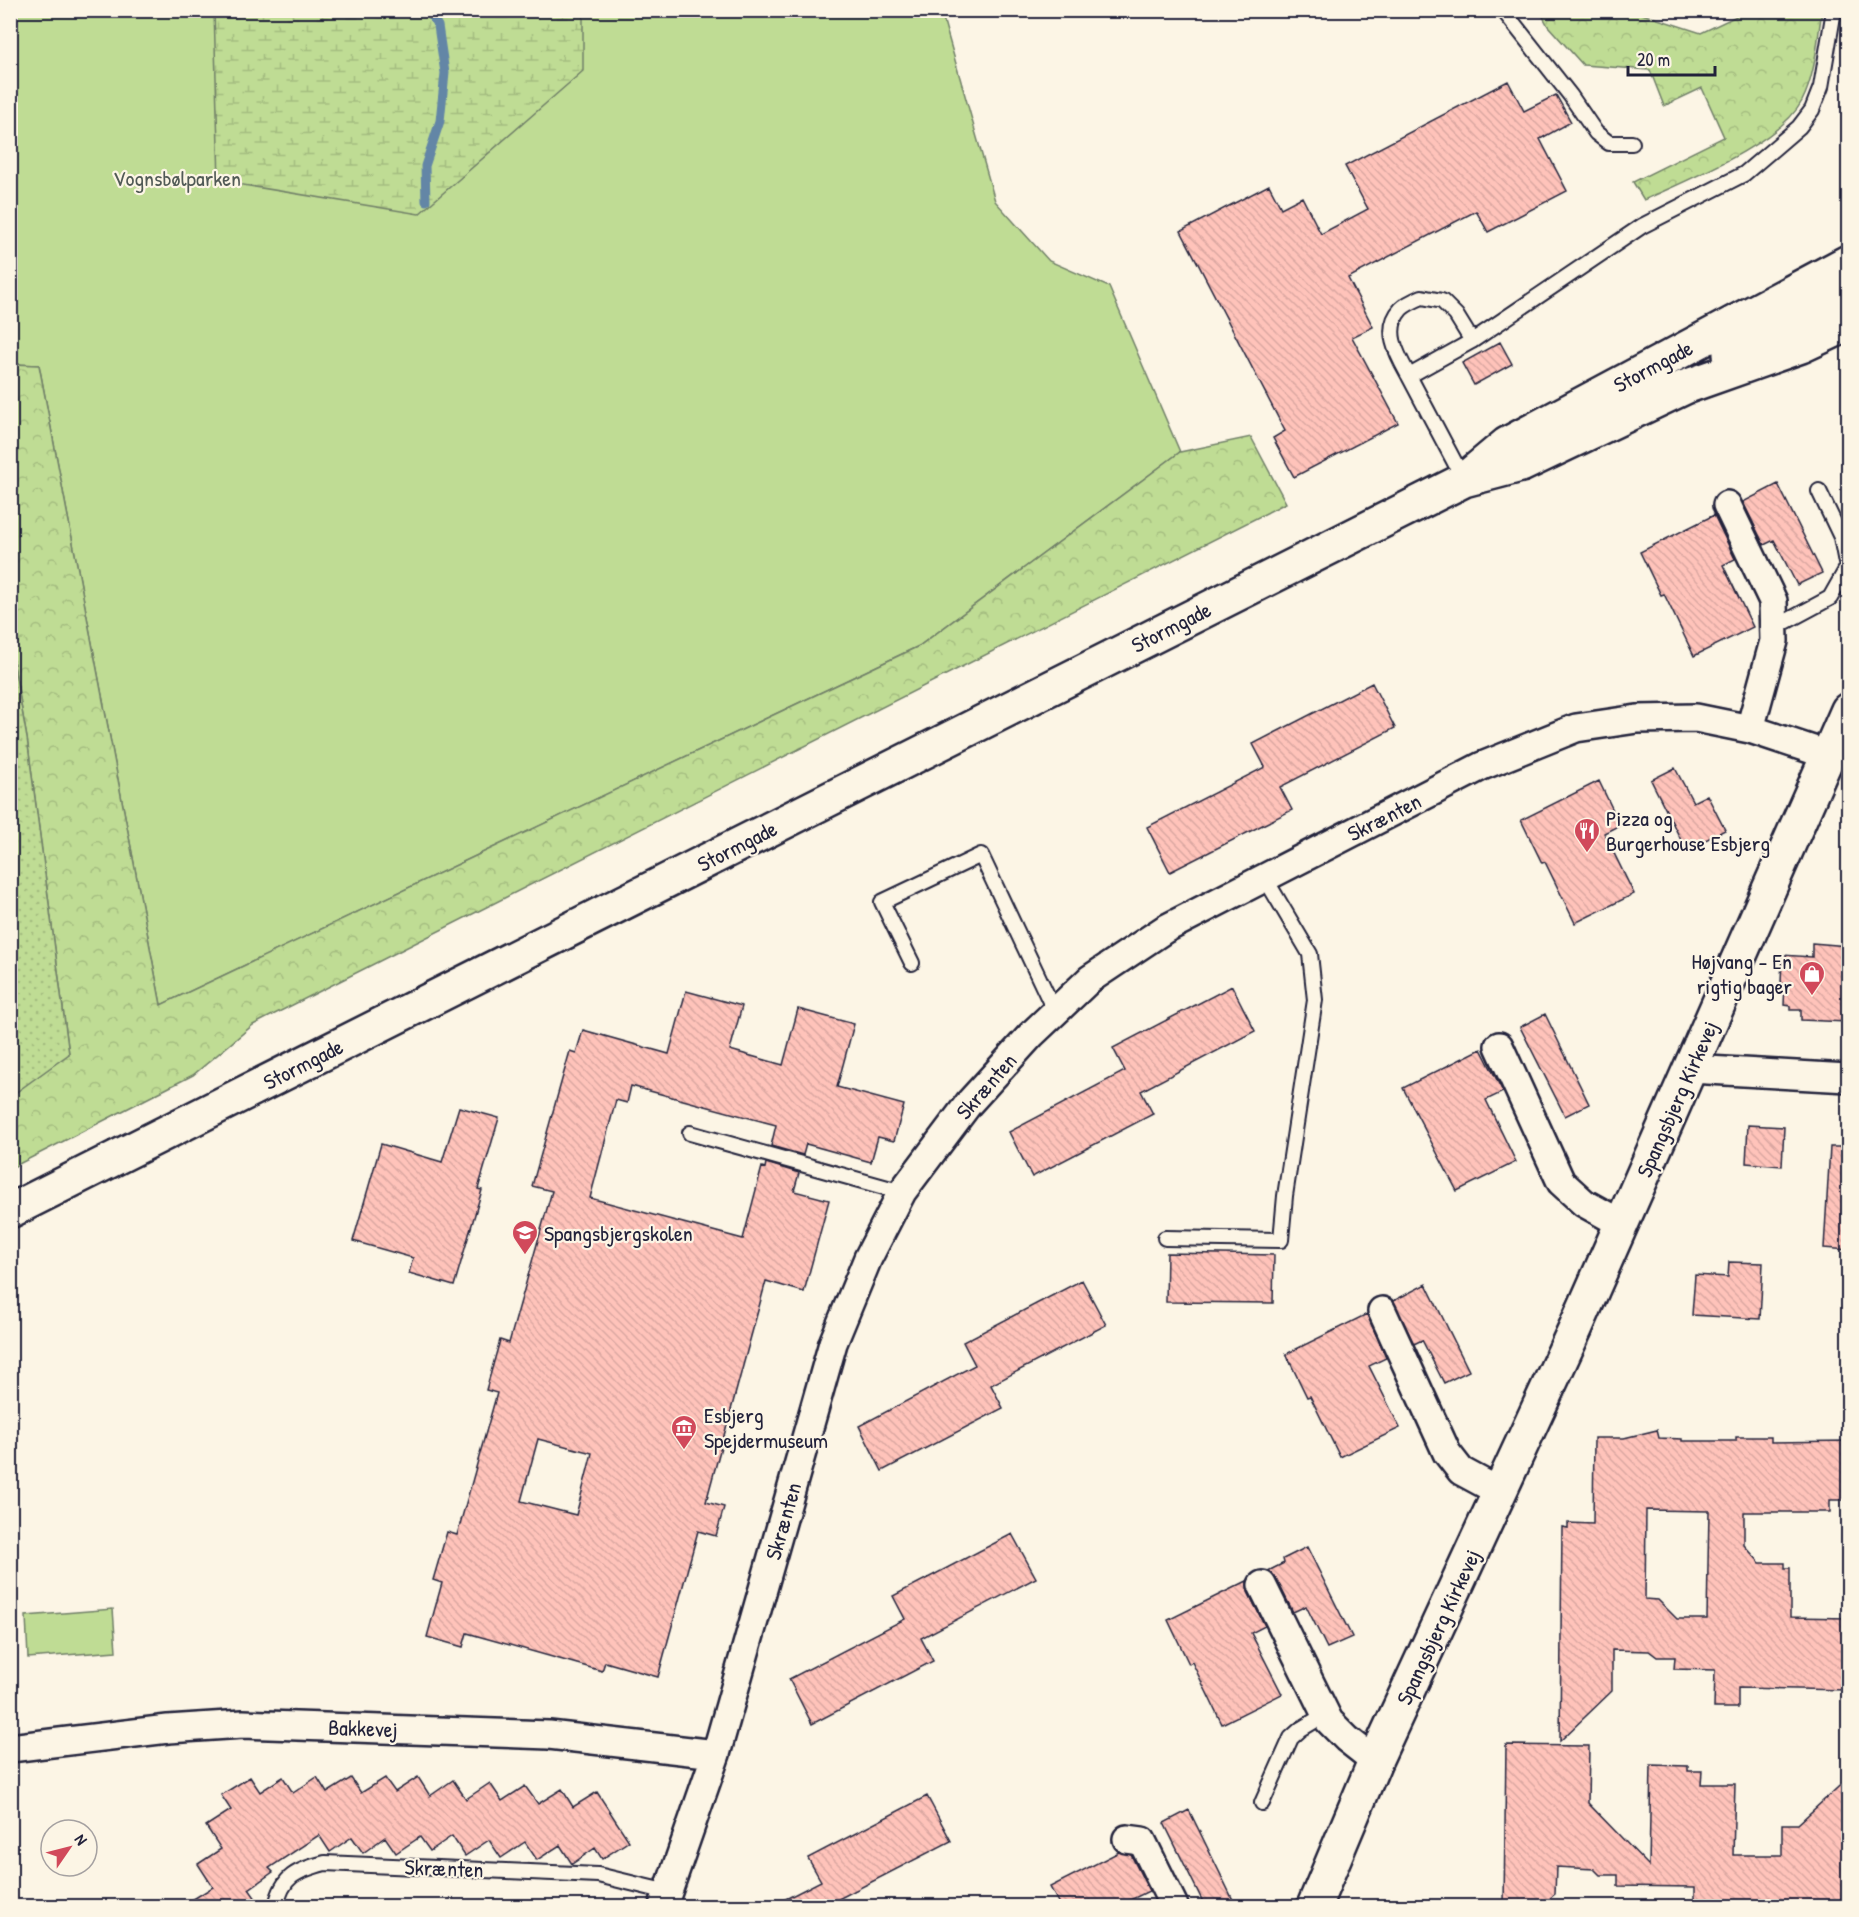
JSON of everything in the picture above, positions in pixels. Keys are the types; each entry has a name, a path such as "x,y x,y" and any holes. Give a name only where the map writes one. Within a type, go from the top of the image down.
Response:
{"street":[{"name":"Stormgade","path":"1464,480 1507,444 1848,262"},
{"path":"1685,387 1728,356 1848,290"},
{"name":"Stormgade","path":"10,1211 1464,480 1521,465 1685,387 1801,346 1848,324"},
{"path":"1727,505 1773,601 1774,641 1750,729"},
{"name":"Spangsbjerg Kirkevej","path":"1314,1906 1375,1761 1622,1224 1848,710"},
{"name":"Skrænten","path":"666,1899 716,1755 833,1343 868,1258 902,1191 969,1103 1031,1035 1090,979 1165,928 1482,766 1576,728 1636,719 1696,718 1750,729 1828,755"},
{"path":"1499,1046 1561,1182 1584,1203 1622,1224"},
{"path":"1690,1069 1848,1078"},
{"path":"1382,1311 1447,1453 1461,1471 1500,1492"},
{"path":"1262,1585 1329,1721 1375,1761"},
{"name":"Bakkevej","path":"10,1748 168,1729 243,1724 549,1735 716,1755"},
{"path":"1127,1839 1142,1841 1174,1906"}],"lane":[{"path":"1503,10 1570,95 1596,133 1609,143 1632,143"},
{"path":"1409,376 1472,341 1642,226 1744,174 1799,127 1812,110 1821,87 1834,10"},
{"path":"1464,480 1392,342 1394,320 1402,308 1422,297 1442,301 1456,315 1472,341"},
{"path":"1774,628 1830,598 1847,568 1841,537 1820,491"},
{"path":"912,963 882,902 981,855 1056,1012"},
{"path":"1165,1238 1281,1240 1285,1196 1316,1000 1310,954 1265,878"},
{"path":"690,1133 902,1191"},
{"path":"1262,1803 1291,1738 1326,1714"},
{"name":"Skrænten","path":"276,1906 279,1893 297,1871 325,1863 598,1875 666,1899"}],"green space":[{"name":"Vognsbølparken","path":"11,11 941,11 995,201 1049,261 1109,287 1180,452 919,646 161,1005 39,365 11,364"},
{"path":"214,11 583,11 583,71 419,214 219,181"},
{"path":"1540,11 1633,11 1701,33 1747,11 1822,11 1807,91 1791,116 1754,146 1644,200 1633,182 1724,137 1702,88 1664,106 1650,70 1583,65 1548,26"},
{"path":"11,364 39,365 161,1005 919,646 1180,452 1251,437 1286,503 253,1025 193,1075 11,1168 10,1096 69,1054 27,738 11,649"},
{"path":"11,649 27,738 69,1054 11,1096"},
{"path":"113,1609 116,1651 28,1658 26,1616"}],"building":[{"path":"1508,81 1524,111 1556,95 1571,122 1540,139 1567,191 1488,232 1476,211 1348,278 1373,327 1352,337 1398,423 1294,477 1273,438 1285,431 1181,231 1269,185 1281,208 1302,197 1321,234 1368,209 1345,166"},
{"path":"1500,342 1512,364 1474,385 1462,363"},
{"path":"1778,484 1822,573 1797,585 1774,540 1764,545 1743,502"},
{"path":"1714,515 1735,559 1723,565 1753,627 1694,656 1664,594 1661,595 1640,552"},
{"path":"1372,683 1395,728 1280,787 1292,810 1170,872 1147,827 1265,767 1253,744"},
{"path":"1675,768 1693,802 1707,795 1725,830 1686,850 1651,780"},
{"path":"1599,781 1620,825 1604,833 1634,894 1575,923 1521,820"},
{"path":"1812,943 1848,946 1848,1022 1801,1020 1801,1010 1790,1010 1790,1006 1784,1005 1785,984 1781,984 1782,955 1812,957"},
{"path":"1232,986 1255,1031 1141,1091 1153,1114 1032,1177 1009,1132 1125,1071 1113,1048"},
{"path":"686,991 742,1006 730,1050 783,1065 798,1009 854,1024 837,1087 904,1105 894,1141 878,1137 871,1162 806,1144 803,1155 771,1146 776,1125 631,1086 627,1103 616,1100 590,1198 743,1239 762,1167 765,1168 766,1163 799,1173 794,1191 829,1200 804,1292 766,1281 706,1502 724,1507 716,1536 698,1531 658,1677 605,1662 602,1671 467,1633 463,1647 427,1637 442,1583 433,1580 447,1532 457,1535 497,1393 486,1390 500,1340 509,1343 552,1191 532,1186 570,1051 576,1053 583,1030 669,1054","holes":["538,1439 592,1453 576,1515 521,1501"]},
{"path":"1545,1014 1589,1104 1565,1116 1520,1027"},
{"path":"1481,1049 1503,1092 1486,1100 1516,1162 1457,1191 1403,1088"},
{"path":"459,1107 499,1118 478,1189 482,1190 454,1286 409,1273 413,1258 353,1241 381,1144 442,1162"},
{"path":"1748,1125 1784,1127 1782,1166 1746,1163"},
{"path":"1830,1147 1848,1147 1848,1250 1824,1248"},
{"path":"1167,1253 1274,1255 1273,1303 1166,1302"},
{"path":"1729,1262 1763,1263 1760,1319 1692,1315 1695,1275 1728,1277"},
{"path":"1082,1280 1106,1325 991,1385 1003,1408 882,1471 859,1426 975,1365 963,1342"},
{"path":"1426,1284 1469,1371 1444,1383 1422,1340 1414,1344 1393,1301"},
{"path":"1367,1314 1386,1358 1369,1366 1400,1428 1340,1457 1286,1354"},
{"path":"1657,1430 1659,1438 1682,1439 1682,1441 1736,1441 1736,1437 1771,1437 1771,1442 1848,1441 1848,1500 1830,1500 1830,1512 1744,1512 1744,1545 1760,1563 1785,1563 1785,1568 1790,1568 1790,1617 1848,1618 1848,1690 1738,1688 1738,1708 1714,1708 1715,1670 1674,1669 1675,1657 1657,1657 1649,1651 1612,1650 1612,1691 1560,1741 1562,1527 1568,1528 1568,1523 1593,1524 1594,1438 1624,1438","holes":["1646,1510 1709,1511 1707,1619 1677,1619 1658,1600 1645,1599"]},
{"path":"1012,1534 1036,1578 921,1638 933,1661 812,1724 789,1679 905,1619 893,1596"},
{"path":"1307,1547 1352,1637 1327,1648 1306,1606 1293,1612 1276,1578 1268,1571 1284,1563 1283,1559"},
{"path":"1247,1581 1248,1592 1265,1626 1251,1633 1282,1694 1222,1724 1192,1662 1189,1664 1168,1620"},
{"path":"1506,1745 1589,1746 1588,1803 1649,1866 1651,1765 1688,1766 1688,1771 1702,1771 1701,1784 1735,1784 1733,1855 1782,1855 1782,1824 1798,1824 1848,1778 1848,1892 1834,1906 1697,1905 1695,1887 1618,1886 1618,1875 1600,1875 1594,1869 1556,1867 1555,1894 1541,1906 1504,1905"},
{"path":"250,1777 260,1792 283,1777 293,1793 317,1777 327,1793 351,1778 361,1793 385,1778 395,1792 418,1777 430,1796 453,1780 466,1799 490,1783 502,1801 525,1786 538,1804 562,1789 573,1807 597,1792 629,1841 602,1859 595,1848 572,1864 560,1845 537,1860 525,1842 501,1858 489,1840 465,1856 452,1836 430,1851 420,1837 396,1853 385,1837 363,1853 352,1837 330,1852 319,1835 269,1868 273,1872 249,1889 261,1906 182,1906 213,1887 198,1864 221,1849 206,1826 231,1810 221,1795"},
{"path":"927,1796 951,1841 825,1906 772,1906 821,1881 808,1858"},
{"path":"1189,1810 1233,1900 1220,1906 1205,1906 1164,1823"},
{"path":"1119,1852 1131,1855 1149,1891 1118,1906 1060,1906 1050,1887"}],"waterway":[{"path":"426,201 425,166 440,121 445,73 438,26 428,10"}],"place":[{"name":"Pizza og Burgerhouse Esbjerg","path":"1587,854"},
{"name":"Højvang - En rigtig bager","path":"1812,997"},
{"name":"Spangsbjergskolen","path":"525,1256"},
{"name":"Esbjerg Spejdermuseum","path":"684,1451"}]}
